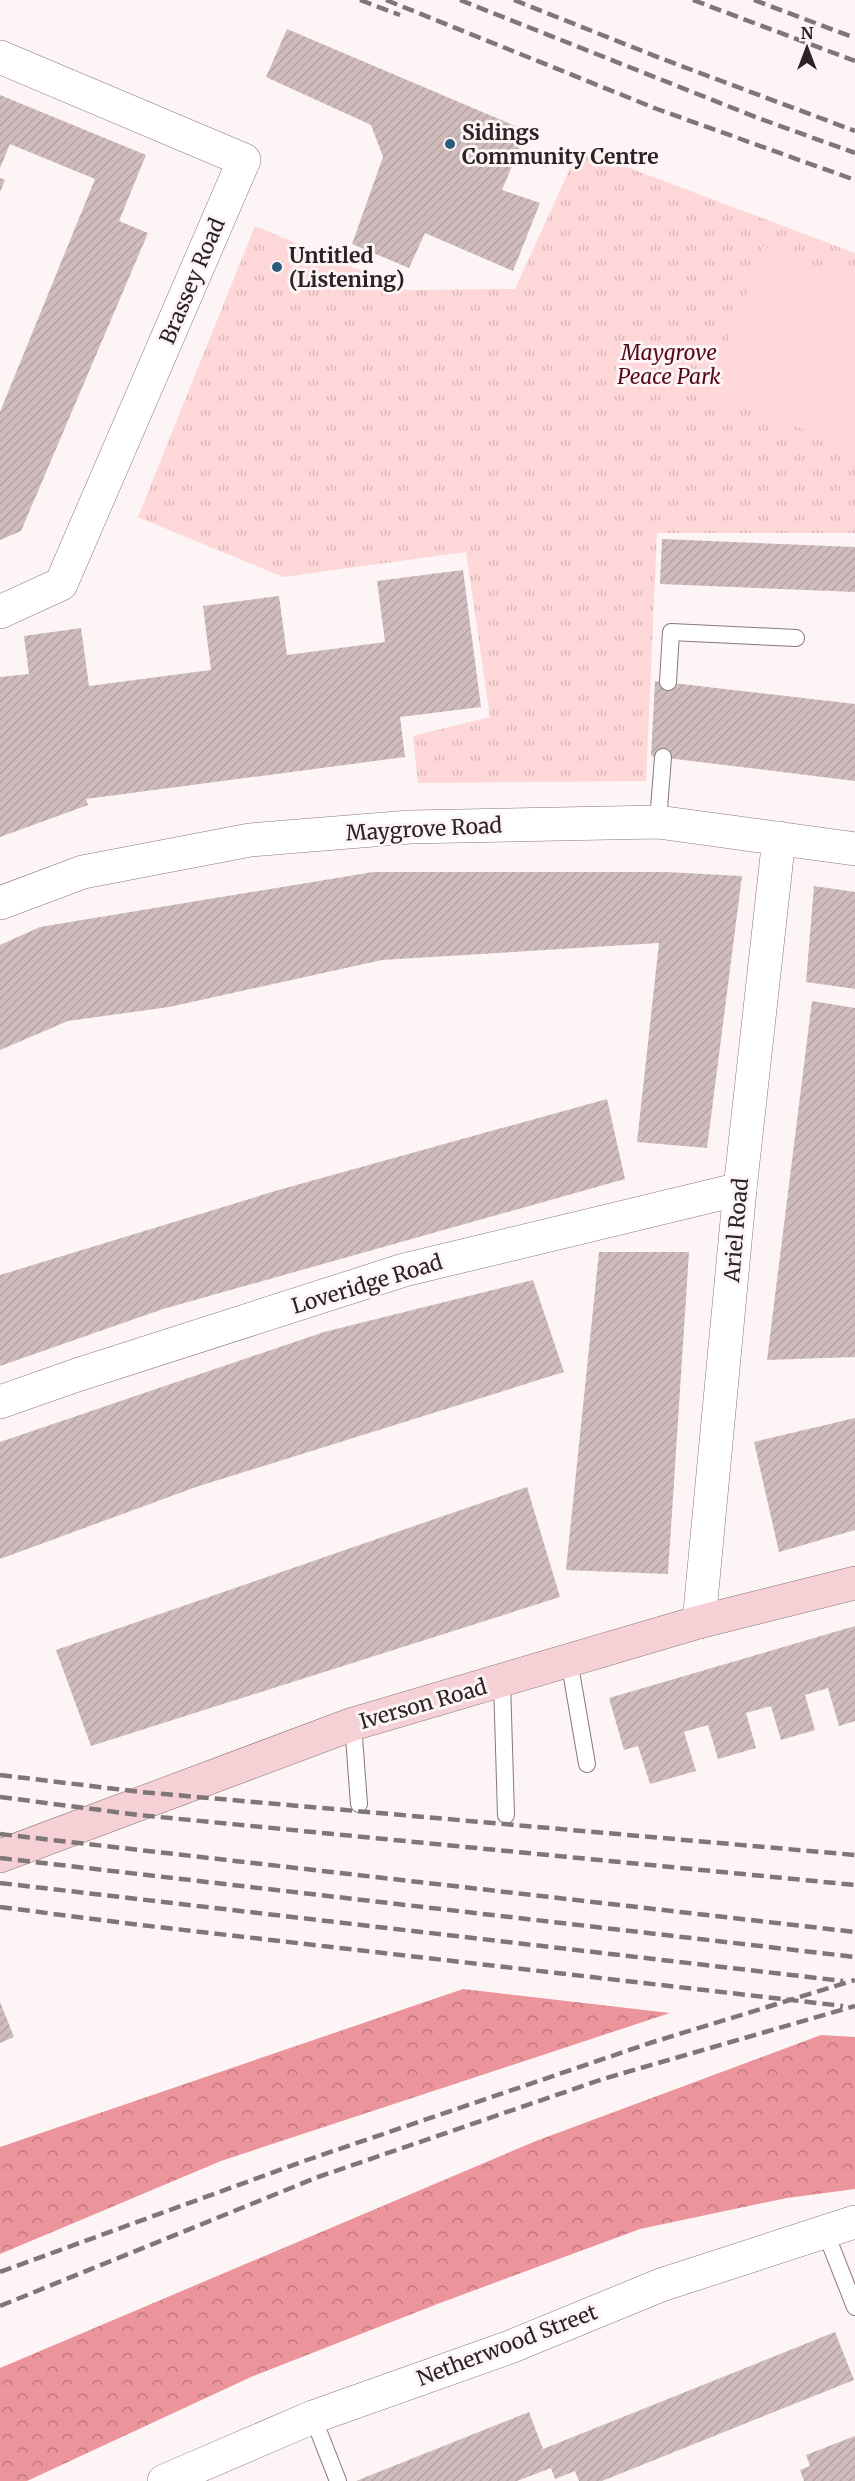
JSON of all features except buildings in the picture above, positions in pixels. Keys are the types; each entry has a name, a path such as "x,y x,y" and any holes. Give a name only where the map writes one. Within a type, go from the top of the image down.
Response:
{"main road":[{"name":"Iverson Road","path":"0,1856 353,1724 502,1682 699,1622 855,1583"}],"street":[{"name":"Brassey Road","path":"0,57 244,160 61,584 0,612"},
{"name":"Maygrove Road","path":"0,903 83,872 250,840 410,827 658,822 855,849"},
{"name":"Ariel Road","path":"699,1622 740,1189 779,838"},
{"name":"Loveridge Road","path":"0,1402 77,1375 405,1270 740,1189"},
{"name":"Netherwood Street","path":"164,2481 313,2417 510,2346 661,2284 840,2227"}],"lane":[{"path":"668,682 671,632 796,638"},
{"path":"658,822 663,758"},
{"path":"569,1660 587,1764"},
{"path":"502,1682 506,1815"},
{"path":"353,1724 359,1804"},
{"path":"840,2227 855,2307"},
{"path":"313,2417 338,2481"}],"green space":[{"name":"Maygrove Peace Park","path":"579,149 855,253 855,533 657,533 646,781 418,783 413,736 490,717 466,552 283,577 138,517 255,226 407,290 515,289"},
{"path":"763,246 855,280 855,448 709,395"},
{"path":"463,1989 670,2013 221,2161 0,2254 0,2147"},
{"path":"821,2035 855,2037 855,2189 787,2198 640,2229 440,2303 251,2377 27,2481 0,2481 0,2368 536,2141"}],"railway":[{"path":"360,0 400,15"},
{"path":"386,0 657,109 855,180"},
{"path":"460,0 758,118 855,153"},
{"path":"514,0 855,131"},
{"path":"693,0 855,61"},
{"path":"754,0 855,38"},
{"path":"0,1775 141,1792 855,1855"},
{"path":"0,1797 139,1815 855,1885"},
{"path":"0,1834 855,1932"},
{"path":"0,1858 855,1957"},
{"path":"0,1883 843,1981"},
{"path":"0,1907 843,2006"},
{"path":"0,2272 307,2160 650,2043 855,1980"},
{"path":"0,2306 318,2177 603,2079 855,2006"}],"place":[{"name":"Sidings Community Centre","path":"450,144"},
{"name":"Untitled (Listening)","path":"277,267"}]}
